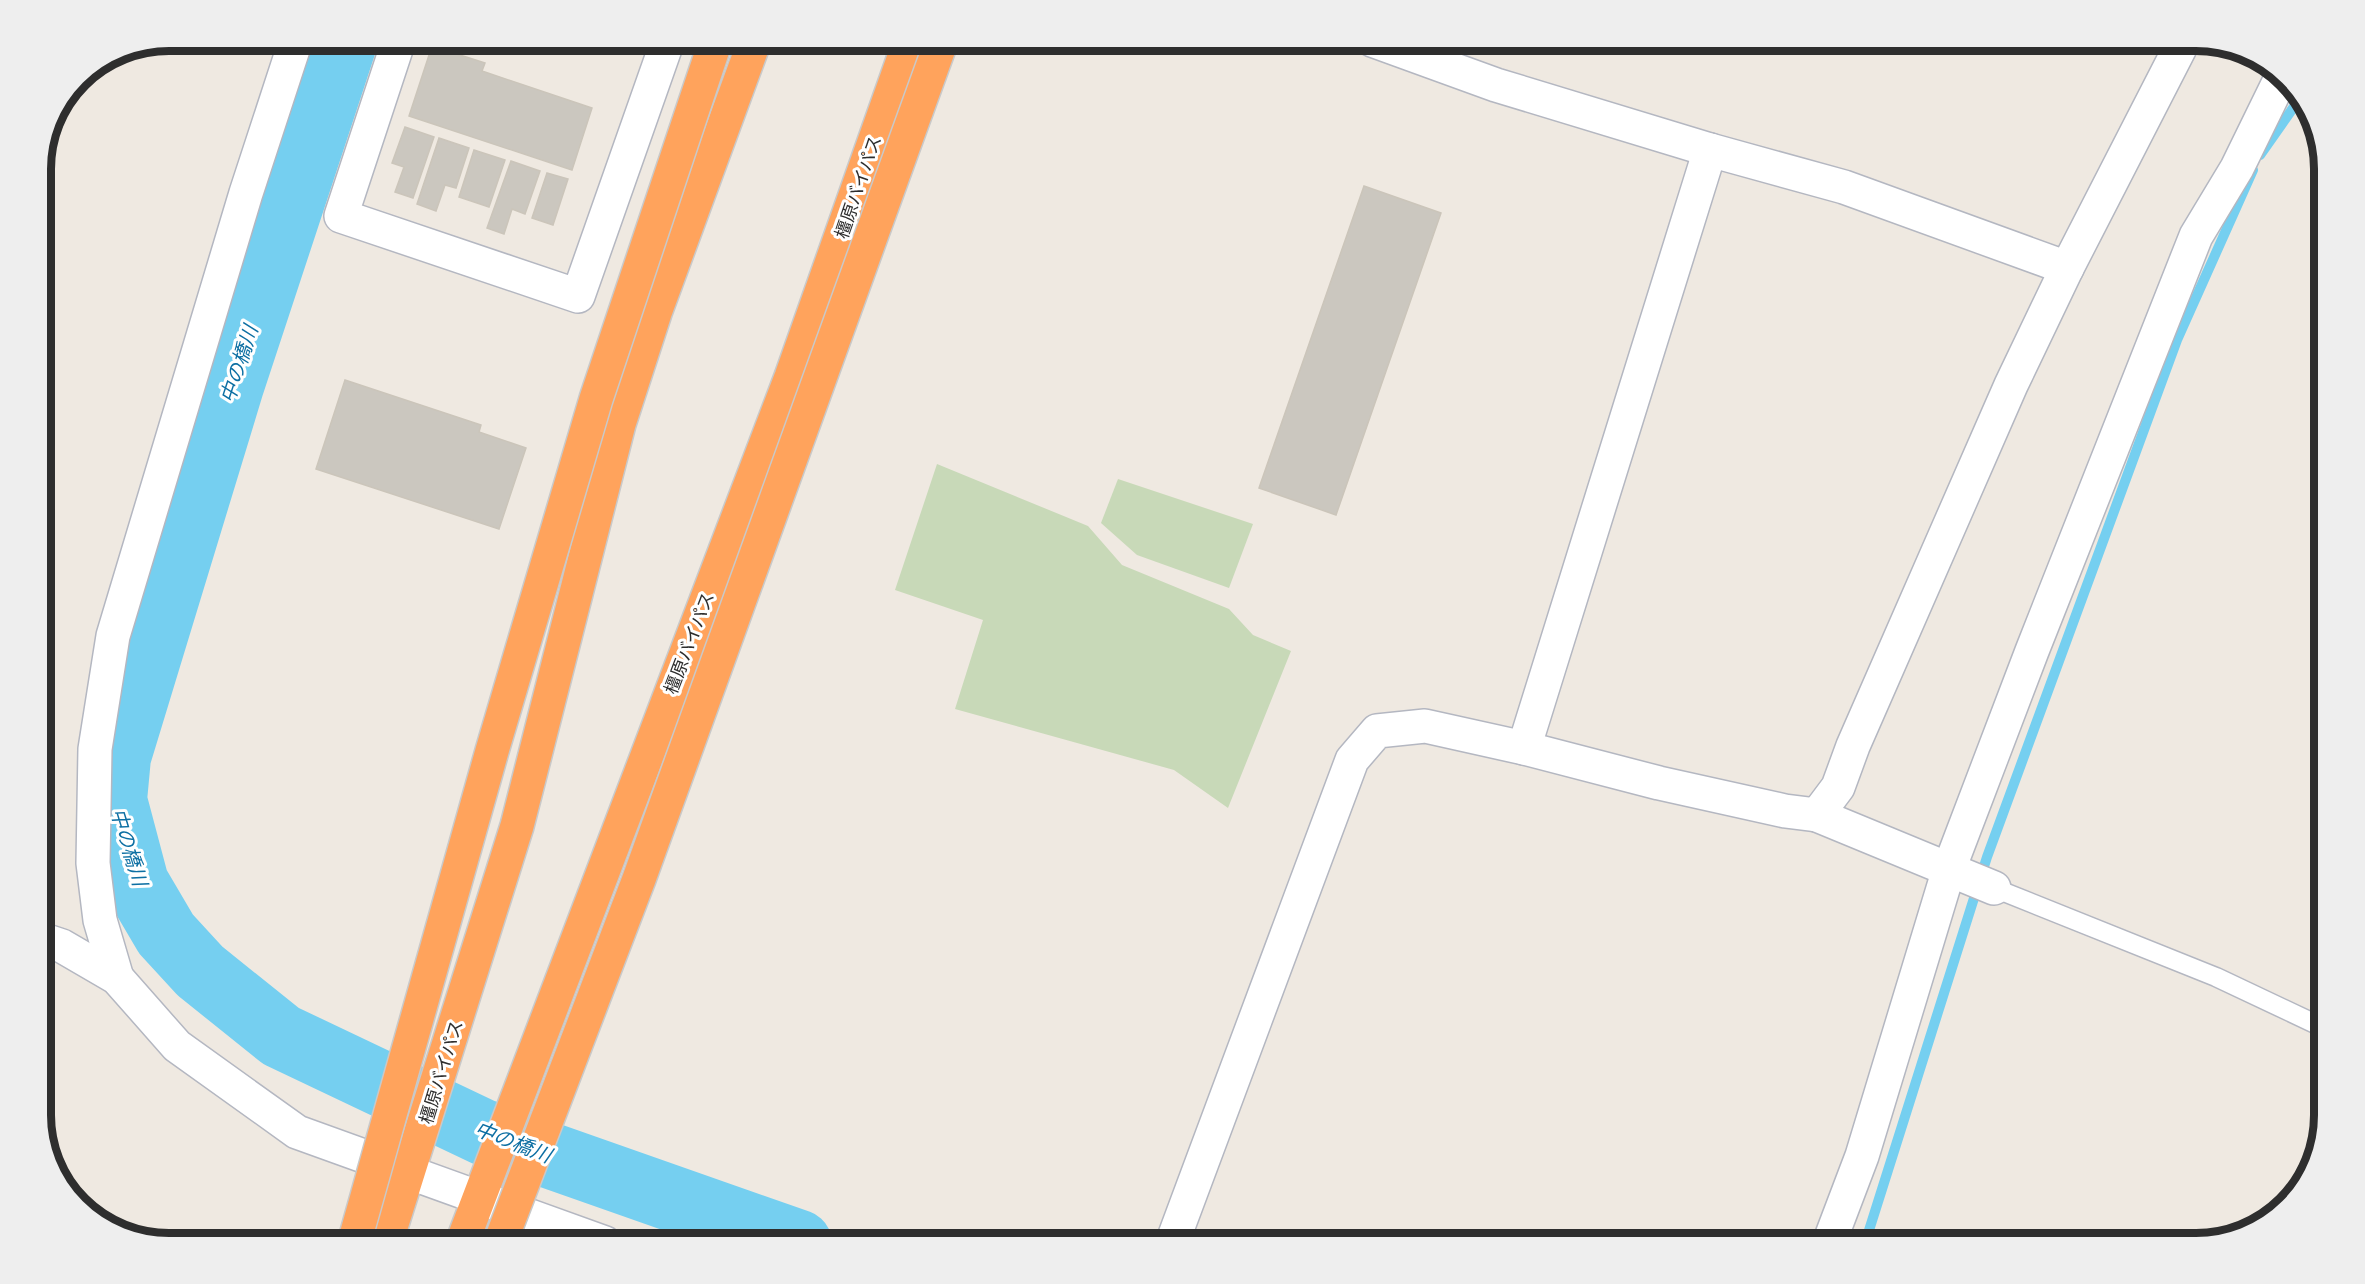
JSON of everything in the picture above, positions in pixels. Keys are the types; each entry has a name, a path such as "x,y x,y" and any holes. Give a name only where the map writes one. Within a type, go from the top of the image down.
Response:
{"highway":[{"path":"357,1233 492,752 596,399 712,51"},
{"name":"橿原バイパス","path":"390,1233 517,826 620,424 656,310 751,51"},
{"name":"橿原バイパス","path":"466,1233 481,1186 791,377 906,51"},
{"path":"504,1233 639,879 938,51"}],"street":[{"path":"117,978 99,920 93,863 95,749 113,636 246,193 292,51"},
{"path":"395,51 341,216 578,296 664,51"},
{"path":"1402,51 1496,85 1710,150 1844,187 2067,268"},
{"path":"1817,815 1838,787 1853,746 2011,385 2067,268 2178,51"},
{"path":"1833,1233 1862,1156 1956,872 2196,236 2237,168 2278,84"},
{"path":"1524,748 1710,150"},
{"path":"1176,1233 1352,760 1377,731 1425,726 1524,748 1659,783 1785,811 1817,815 1994,888"},
{"path":"51,942 62,946 117,978 177,1046 297,1132 481,1186 581,1233"}],"lane":[{"path":"1994,888 2216,977 2314,1023"}],"green space":[{"path":"937,464 1088,526 1122,565 1229,609 1253,635 1291,651 1228,808 1174,770 955,709 983,620 895,590"},
{"path":"1118,479 1253,524 1229,588 1137,555 1101,523"}],"building":[{"path":"430,51 448,51 485,63 482,71 592,108 572,170 409,116"},
{"path":"405,127 434,137 413,198 395,192 404,167 392,163"},
{"path":"439,138 469,148 456,188 445,185 436,211 417,204"},
{"path":"474,150 505,160 489,207 459,197"},
{"path":"511,161 540,171 525,214 512,209 504,234 487,228"},
{"path":"547,173 568,179 553,225 532,218"},
{"path":"1364,186 1441,213 1336,515 1259,488"},
{"path":"345,380 481,425 479,432 526,448 499,529 316,469"}],"waterway":[{"name":"中の橋川","path":"341,51 231,386 118,757 114,800 136,883 166,934 200,971 281,1036 483,1132 771,1233"},
{"path":"2260,155 2295,105"},
{"path":"1868,1233 1987,857 2177,340 2253,170"}]}
